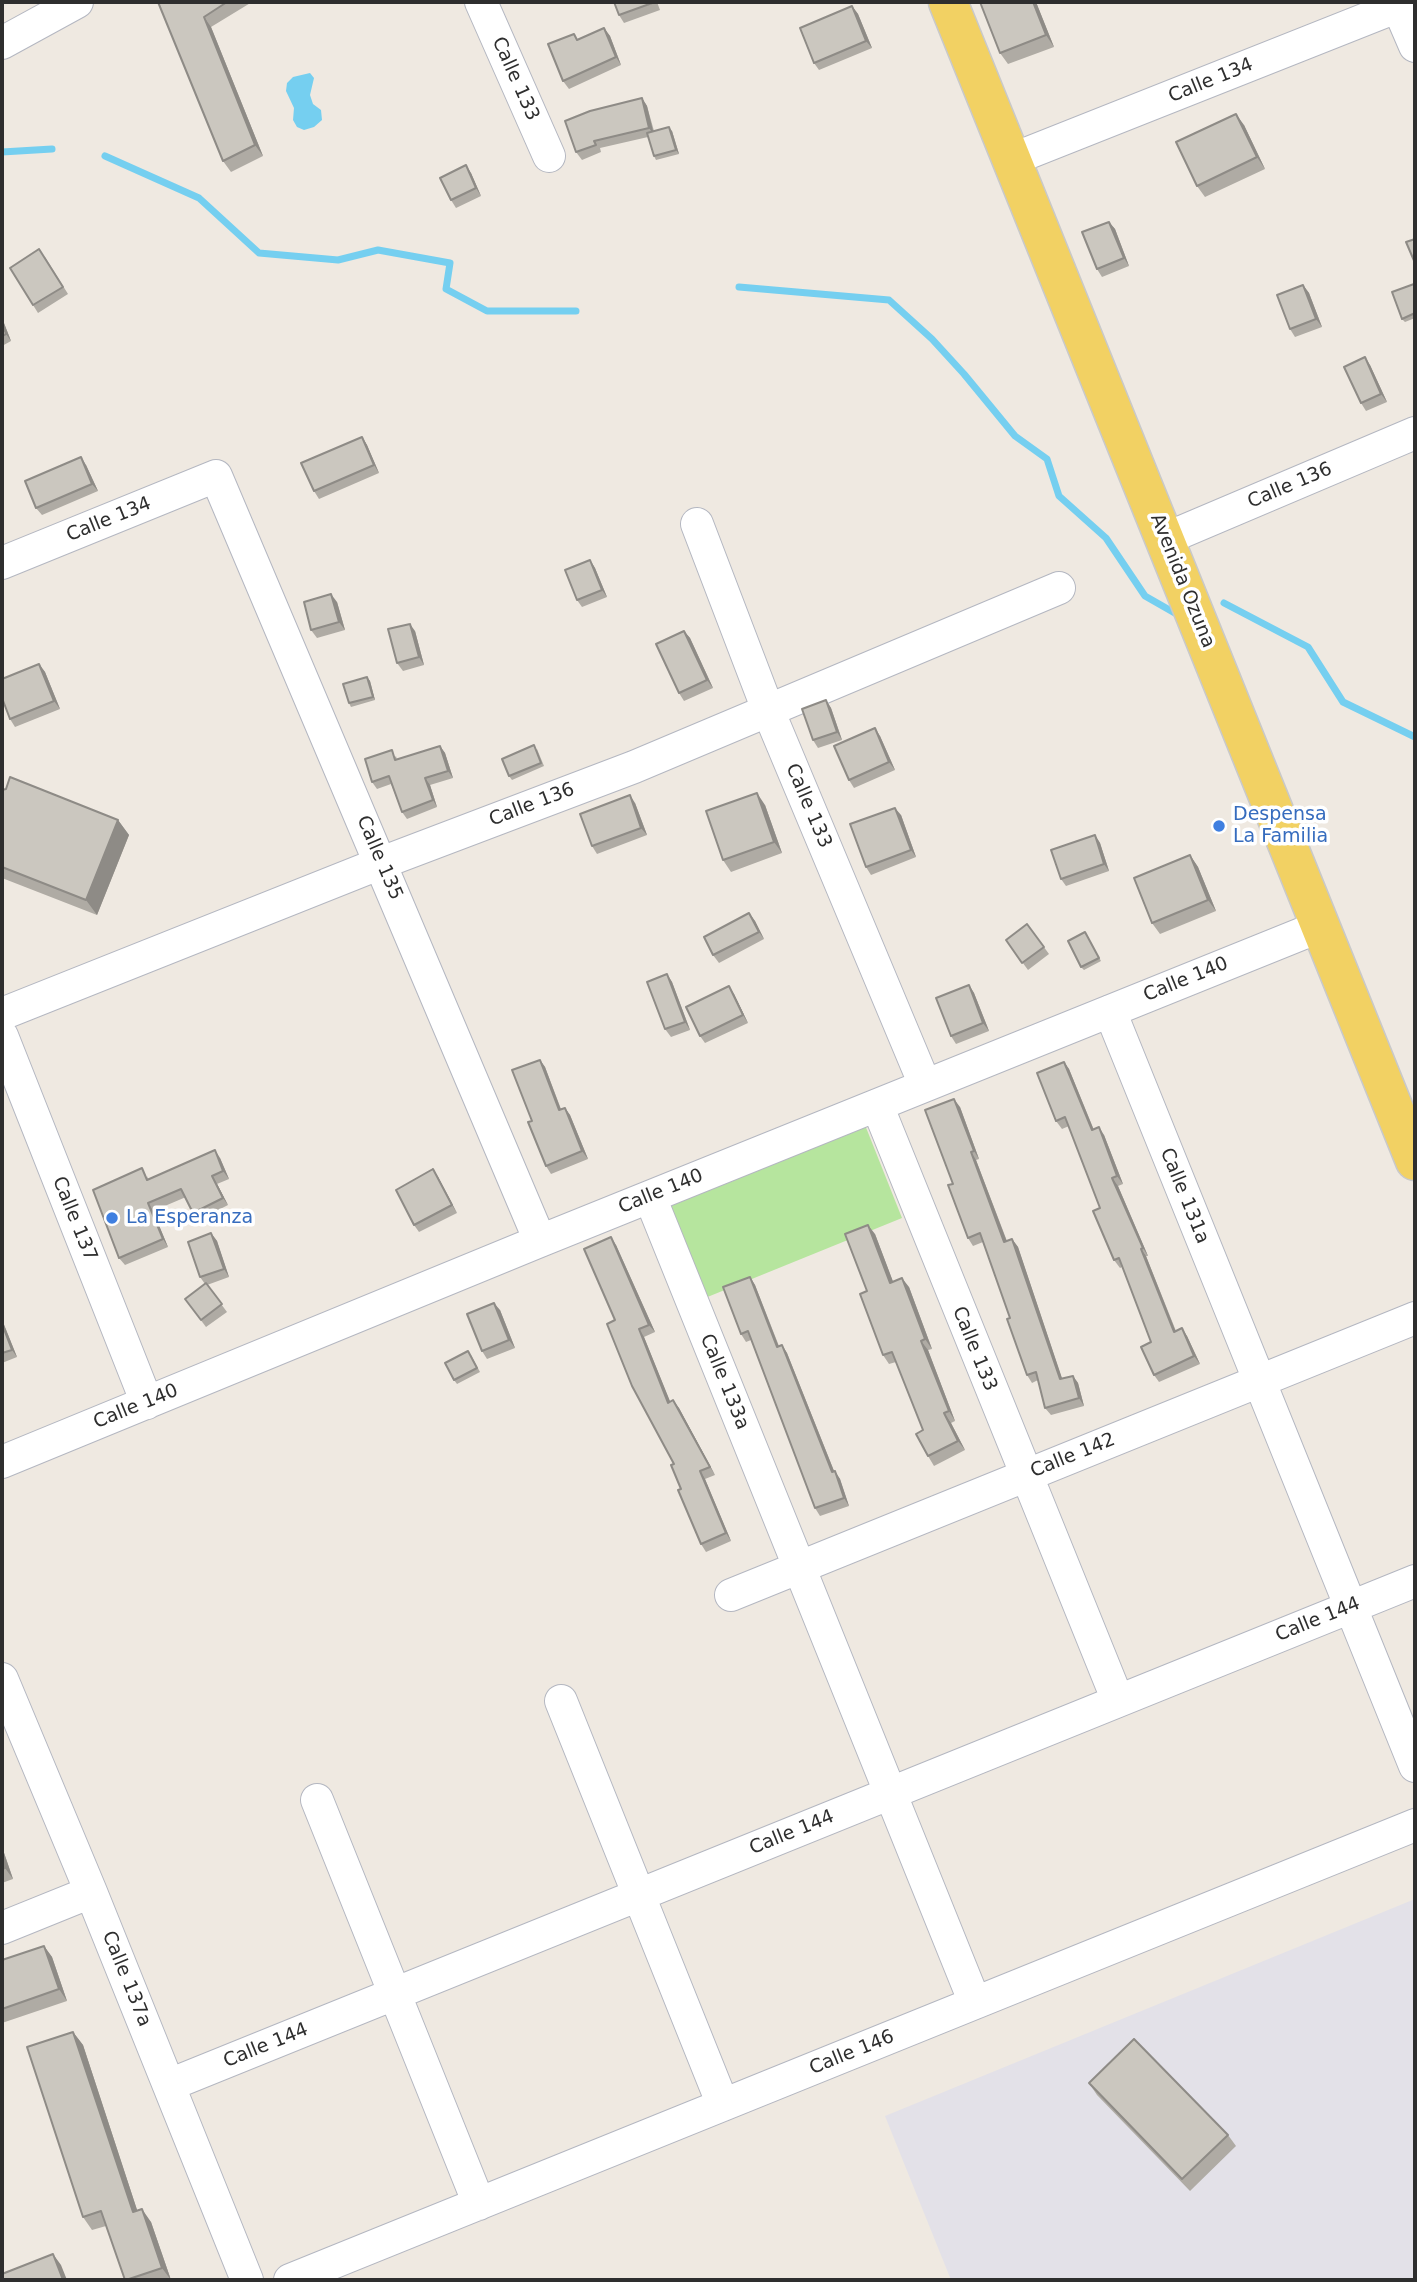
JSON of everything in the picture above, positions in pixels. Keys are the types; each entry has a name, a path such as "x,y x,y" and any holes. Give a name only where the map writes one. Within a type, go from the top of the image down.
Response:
{"main road":[{"name":"Avenida Ozuna","path":"948,2 1415,1161"}],"street":[{"path":"2,43 77,2"},
{"name":"Calle 133","path":"481,2 548,156"},
{"path":"1401,3 1415,46"},
{"name":"Calle 134","path":"1013,159 1401,3"},
{"name":"Calle 136","path":"1166,539 1415,433"},
{"name":"Calle 134","path":"2,564 216,477"},
{"name":"Calle 135","path":"216,477 382,863 540,1241"},
{"name":"Calle 133","path":"697,524 768,710 925,1085"},
{"name":"Calle 136","path":"2,1014 634,766 1059,588"},
{"name":"Calle 140","path":"2,1462 540,1241 1321,926"},
{"name":"Calle 131a","path":"1110,1011 1415,1766"},
{"name":"Calle 137","path":"2,1036 146,1403"},
{"name":"Calle 133","path":"877,1105 1118,1701"},
{"name":"Calle 133a","path":"650,1197 975,2003"},
{"name":"Calle 142","path":"731,1594 1415,1318"},
{"name":"Calle 144","path":"169,2085 1415,1581"},
{"name":"Calle 137a","path":"2,1679 247,2280"},
{"path":"561,1701 723,2105"},
{"path":"317,1800 479,2204"},
{"name":"Calle 146","path":"289,2280 1415,1825"},
{"path":"2,1928 91,1892"}],"shaded area":[{"path":"1415,1899 1415,2280 951,2280 885,2116"}],"green space":[{"path":"865,1125 902,1218 705,1298 668,1205"}],"water":[{"path":"310,73 314,78 310,95 313,104 321,110 322,120 314,127 304,130 297,127 293,120 294,108 286,91 287,83 293,77"}],"building":[{"path":"158,2 227,2 204,17 255,145 223,161"},
{"path":"614,2 655,2 619,15"},
{"path":"980,2 1033,2 1046,35 1000,53"},
{"path":"852,6 866,41 814,63 800,28"},
{"path":"604,28 616,57 563,81 548,44 574,34 577,40"},
{"path":"642,98 649,128 594,141 596,145 576,152 565,121 590,111"},
{"path":"1236,114 1257,157 1197,186 1176,142"},
{"path":"669,127 676,150 654,156 647,133"},
{"path":"466,165 476,188 451,200 440,178"},
{"path":"1109,222 1124,258 1097,269 1082,232"},
{"path":"1415,239 1415,263 1406,242"},
{"path":"39,249 63,287 33,305 10,268"},
{"path":"1414,284 1415,313 1402,319 1392,292"},
{"path":"1303,285 1316,319 1290,329 1277,295"},
{"path":"1365,357 1381,394 1361,403 1344,367"},
{"path":"362,437 374,465 314,491 301,463"},
{"path":"81,457 92,484 36,508 25,481"},
{"path":"590,560 602,590 577,600 565,570"},
{"path":"331,594 339,622 311,630 304,602"},
{"path":"410,624 419,657 397,663 388,629"},
{"path":"684,631 707,680 679,693 656,644"},
{"path":"39,664 54,701 10,719 2,698 2,679"},
{"path":"367,677 373,697 349,703 343,684"},
{"path":"826,700 837,732 813,740 802,709"},
{"path":"875,728 889,762 849,780 834,746"},
{"path":"534,745 541,763 509,776 502,759"},
{"path":"440,746 448,771 425,778 433,800 402,812 389,776 372,782 365,759 392,750 395,760"},
{"path":"10,777 118,820 86,900 2,867 2,790 6,789"},
{"path":"757,793 774,842 723,860 706,811"},
{"path":"630,795 641,828 592,846 580,814"},
{"path":"895,808 911,850 866,867 850,824"},
{"path":"1095,835 1104,864 1061,879 1051,850"},
{"path":"1190,855 1208,900 1152,923 1134,878"},
{"path":"749,913 759,932 713,955 704,937"},
{"path":"1027,924 1044,947 1022,963 1006,940"},
{"path":"1085,932 1099,958 1081,967 1068,941"},
{"path":"667,974 685,1022 665,1029 647,982"},
{"path":"969,985 983,1023 951,1036 936,998"},
{"path":"729,986 743,1015 700,1036 686,1007"},
{"path":"540,1060 559,1110 565,1108 582,1151 546,1166 528,1122 532,1121 512,1070"},
{"path":"1064,1062 1092,1130 1099,1127 1117,1176 1112,1178 1143,1248 1141,1249 1174,1332 1182,1328 1194,1356 1154,1375 1141,1347 1151,1342 1119,1258 1114,1260 1093,1211 1100,1208 1065,1117 1056,1121 1037,1073"},
{"path":"954,1099 1004,1242 1012,1239 1060,1379 1073,1376 1079,1398 1045,1408 1036,1372 1027,1375 980,1233 968,1238 948,1185 953,1184 925,1110"},
{"path":"215,1150 223,1171 212,1176 223,1198 193,1213 181,1189 148,1203 163,1239 119,1258 93,1190 142,1168 147,1180"},
{"path":"433,1169 452,1205 414,1225 396,1190"},
{"path":"868,1225 890,1283 902,1278 925,1339 921,1341 949,1411 944,1413 958,1441 928,1456 916,1434 923,1430 892,1352 883,1355 860,1294 867,1291 845,1234"},
{"path":"211,1233 224,1269 200,1277 188,1242"},
{"path":"611,1237 649,1325 639,1329 668,1403 673,1400 710,1467 700,1471 726,1533 701,1544 678,1490 681,1489 671,1465 674,1464 632,1386 607,1324 615,1320 584,1249"},
{"path":"750,1277 777,1347 782,1345 844,1498 815,1508 748,1331 741,1334 723,1287"},
{"path":"206,1283 222,1304 201,1320 185,1299"},
{"path":"494,1303 509,1340 482,1351 467,1314"},
{"path":"2,1324 12,1350 2,1353"},
{"path":"468,1351 477,1368 454,1380 445,1363"},
{"path":"44,1946 59,1989 2,2009 2,1960"},
{"path":"73,2032 133,2212 142,2209 162,2268 126,2280 101,2211 83,2217 27,2047"},
{"path":"1134,2039 1228,2135 1182,2179 1089,2083"},
{"path":"53,2254 63,2280 2,2280 2,2274"}],"waterway":[{"path":"2,152 52,149"},
{"path":"105,156 199,198 259,253 338,260 378,250 450,263 446,289 487,311 576,311"},
{"path":"739,287 889,300 932,339 1015,436 1047,459 1059,496 1106,538 1145,596 1180,616"},
{"path":"1224,603 1308,647 1343,702 1415,737"}],"place":[{"name":"Despensa La Familia","path":"1219,826"},
{"name":"La Esperanza","path":"112,1218"}]}
